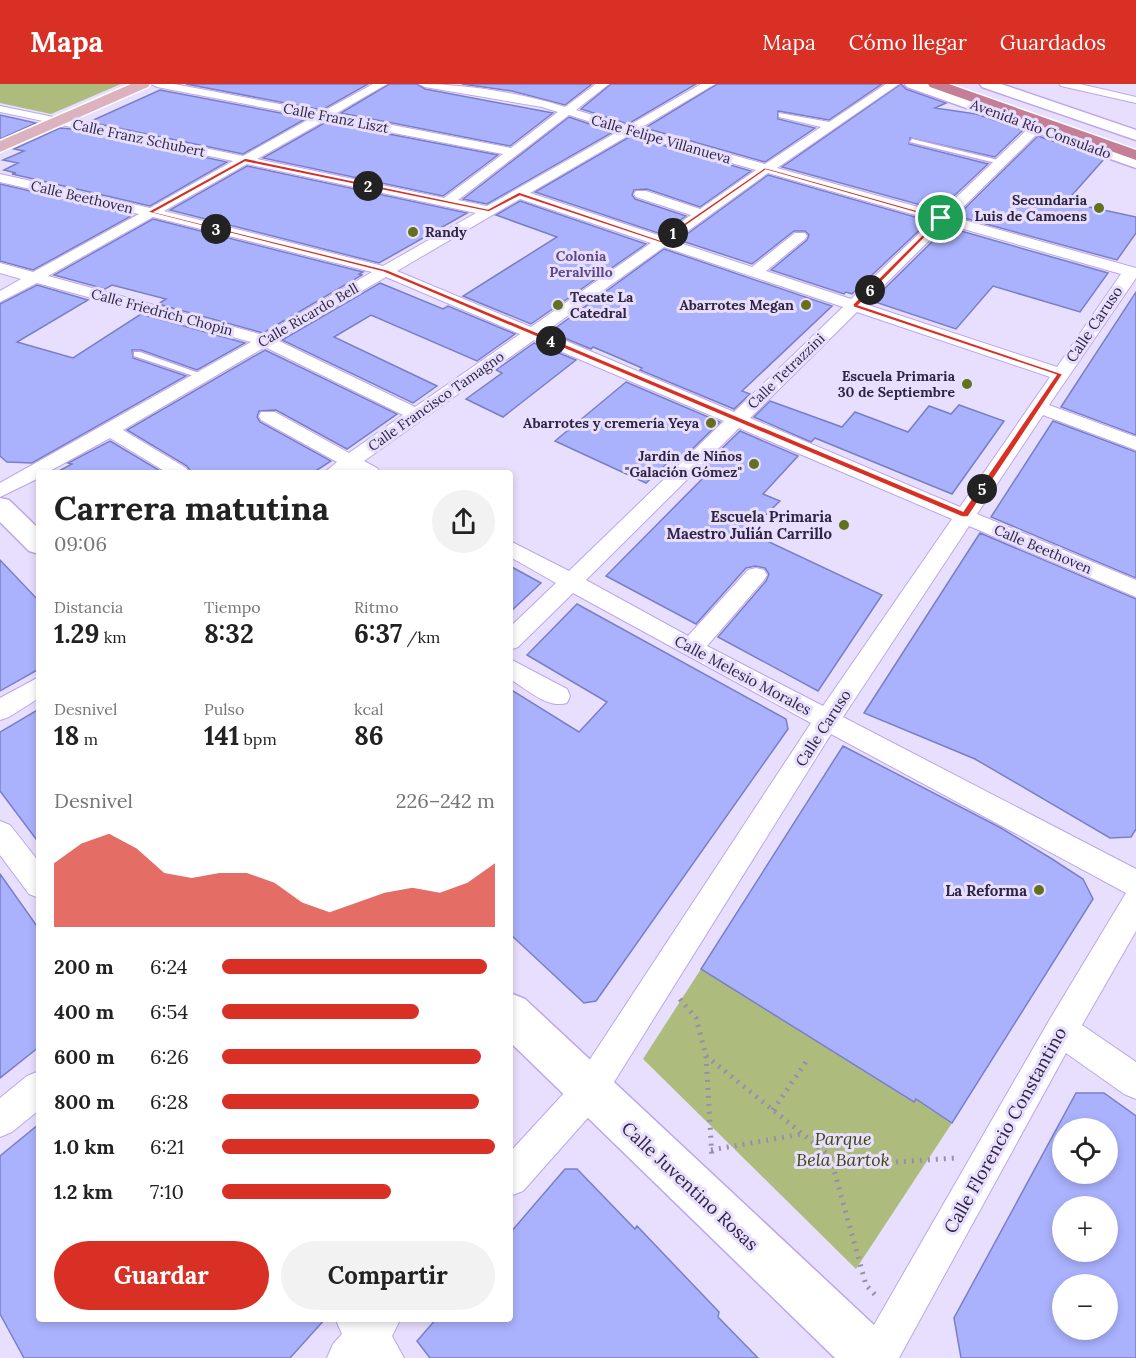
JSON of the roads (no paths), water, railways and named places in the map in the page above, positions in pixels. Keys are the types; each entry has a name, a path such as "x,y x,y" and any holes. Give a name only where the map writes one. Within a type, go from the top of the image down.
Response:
{"highway":[{"path":"935,84 1136,155"},
{"path":"961,84 1136,144"},
{"path":"1097,121 1136,144"}],"main road":[{"path":"0,147 143,84"},
{"name":"Avenida Río Consulado","path":"912,84 1136,163"},
{"name":"Avenida Río Consulado","path":"993,85 1136,135"},
{"path":"0,506 36,542"},
{"name":"Calle Juventino Rosas","path":"513,1016 589,1091 702,1169 872,1358"}],"street":[{"name":"Calle Franz Liszt","path":"157,84 514,152"},
{"path":"0,297 381,84"},
{"name":"Calle Felipe Villanueva","path":"425,84 568,110 629,130 1133,273"},
{"path":"447,202 603,84"},
{"name":"Calle Ricardo Bell","path":"38,470 709,84"},
{"name":"Calle Francisco Tamagno","path":"343,467 701,214 893,84"},
{"path":"1065,84 1136,100"},
{"path":"1072,113 1115,84"},
{"name":"Calle Franz Schubert","path":"0,109 489,211"},
{"path":"783,115 832,126"},
{"name":"Calle Tetrazzini","path":"513,638 1036,127"},
{"name":"Calle Beethoven","path":"0,178 150,212 386,271 1136,589"},
{"path":"519,194 1060,374"},
{"path":"641,194 701,214"},
{"path":"754,273 800,236"},
{"name":"Calle Friedrich Chopin","path":"0,268 263,340 417,415"},
{"name":"Calle Caruso","path":"513,1175 589,1091 827,720 1037,407 1133,273"},
{"path":"1037,407 1136,444"},
{"path":"268,416 343,467 359,470"},
{"path":"110,430 176,470"},
{"name":"Calle Ricardo Bell","path":"0,491 36,471"},
{"name":"Calle Melesio Morales","path":"513,551 691,648 1136,884"},
{"path":"691,648 756,575"},
{"path":"513,670 558,696"},
{"path":"0,710 36,688"},
{"path":"0,833 36,881"},
{"name":"Calle Florencio Constantino","path":"877,1358 1061,1030 1136,903"},
{"path":"1061,1030 1136,1083"},
{"path":"0,1120 36,1090"}],"lane":[{"path":"912,141 1000,162"},
{"path":"137,354 203,376"}],"place":[{"name":"Secundaria Luis de Camoens","path":"1099,208"},
{"name":"Randy","path":"413,232"},
{"name":"Tecate La Catedral","path":"558,305"},
{"name":"Abarrotes Megan","path":"806,305"},
{"name":"Escuela Primaria 30 de Septiembre","path":"967,384"},
{"name":"Abarrotes y cremería Yeya","path":"711,423"},
{"name":"Jardín de Niños \"Galación Gómez\"","path":"754,464"},
{"name":"Escuela Primaria Maestro Julián Carrillo","path":"844,525"},
{"name":"La Reforma","path":"1039,890"}],"district":[{"name":"Colonia Peralvillo","path":"581,264"}],"park label":[{"name":"Parque Bela Bartok","path":"843,1148"}]}
